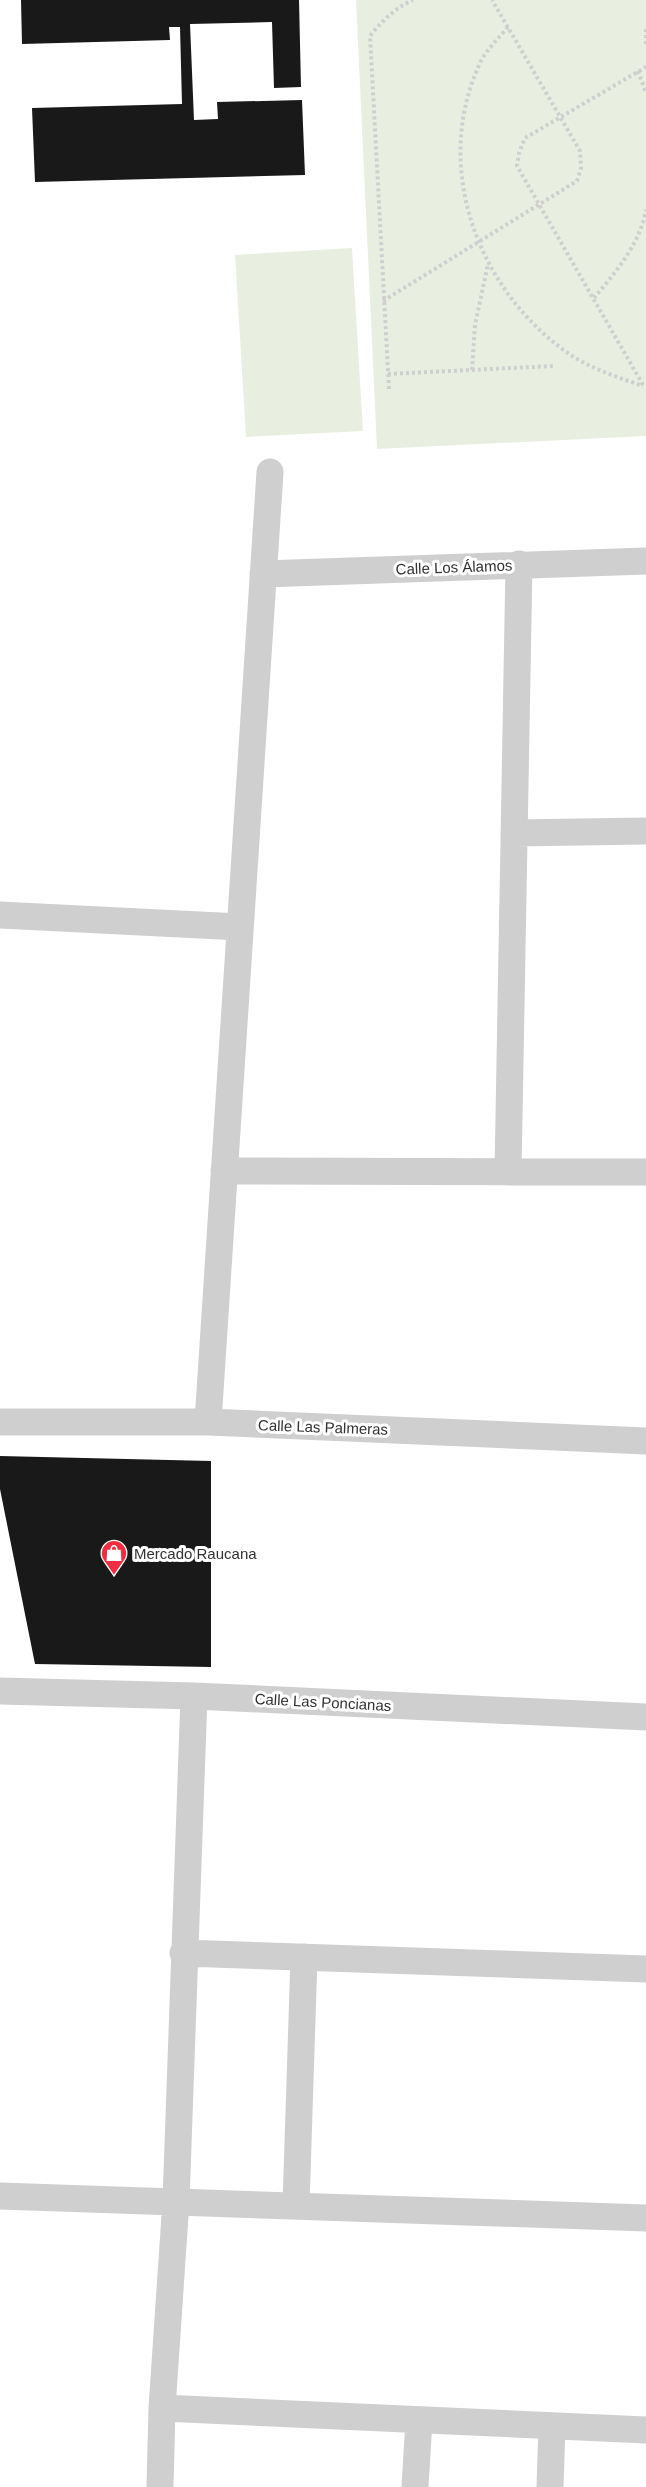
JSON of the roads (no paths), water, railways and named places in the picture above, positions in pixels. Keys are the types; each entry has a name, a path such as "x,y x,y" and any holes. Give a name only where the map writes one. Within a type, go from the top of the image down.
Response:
{"street":[{"path":"208,1422 270,472"},
{"name":"Calle Los Álamos","path":"263,574 646,561"},
{"path":"508,1172 519,564"},
{"path":"514,833 646,831"},
{"path":"0,915 240,927"},
{"path":"224,1171 646,1172"},
{"name":"Calle Las Palmeras","path":"0,1422 208,1422 646,1441"},
{"name":"Calle Las Poncianas","path":"0,1690 194,1696 646,1717"},
{"path":"160,2487 162,2408 176,2201 183,1953 194,1696"},
{"path":"183,1953 646,1969"},
{"path":"296,2205 304,1957"},
{"path":"0,2196 646,2218"},
{"path":"162,2408 646,2430"},
{"path":"415,2487 419,2420"},
{"path":"550,2487 552,2426"}],"place":[{"name":"Mercado Raucana","path":"114,1576"}]}
